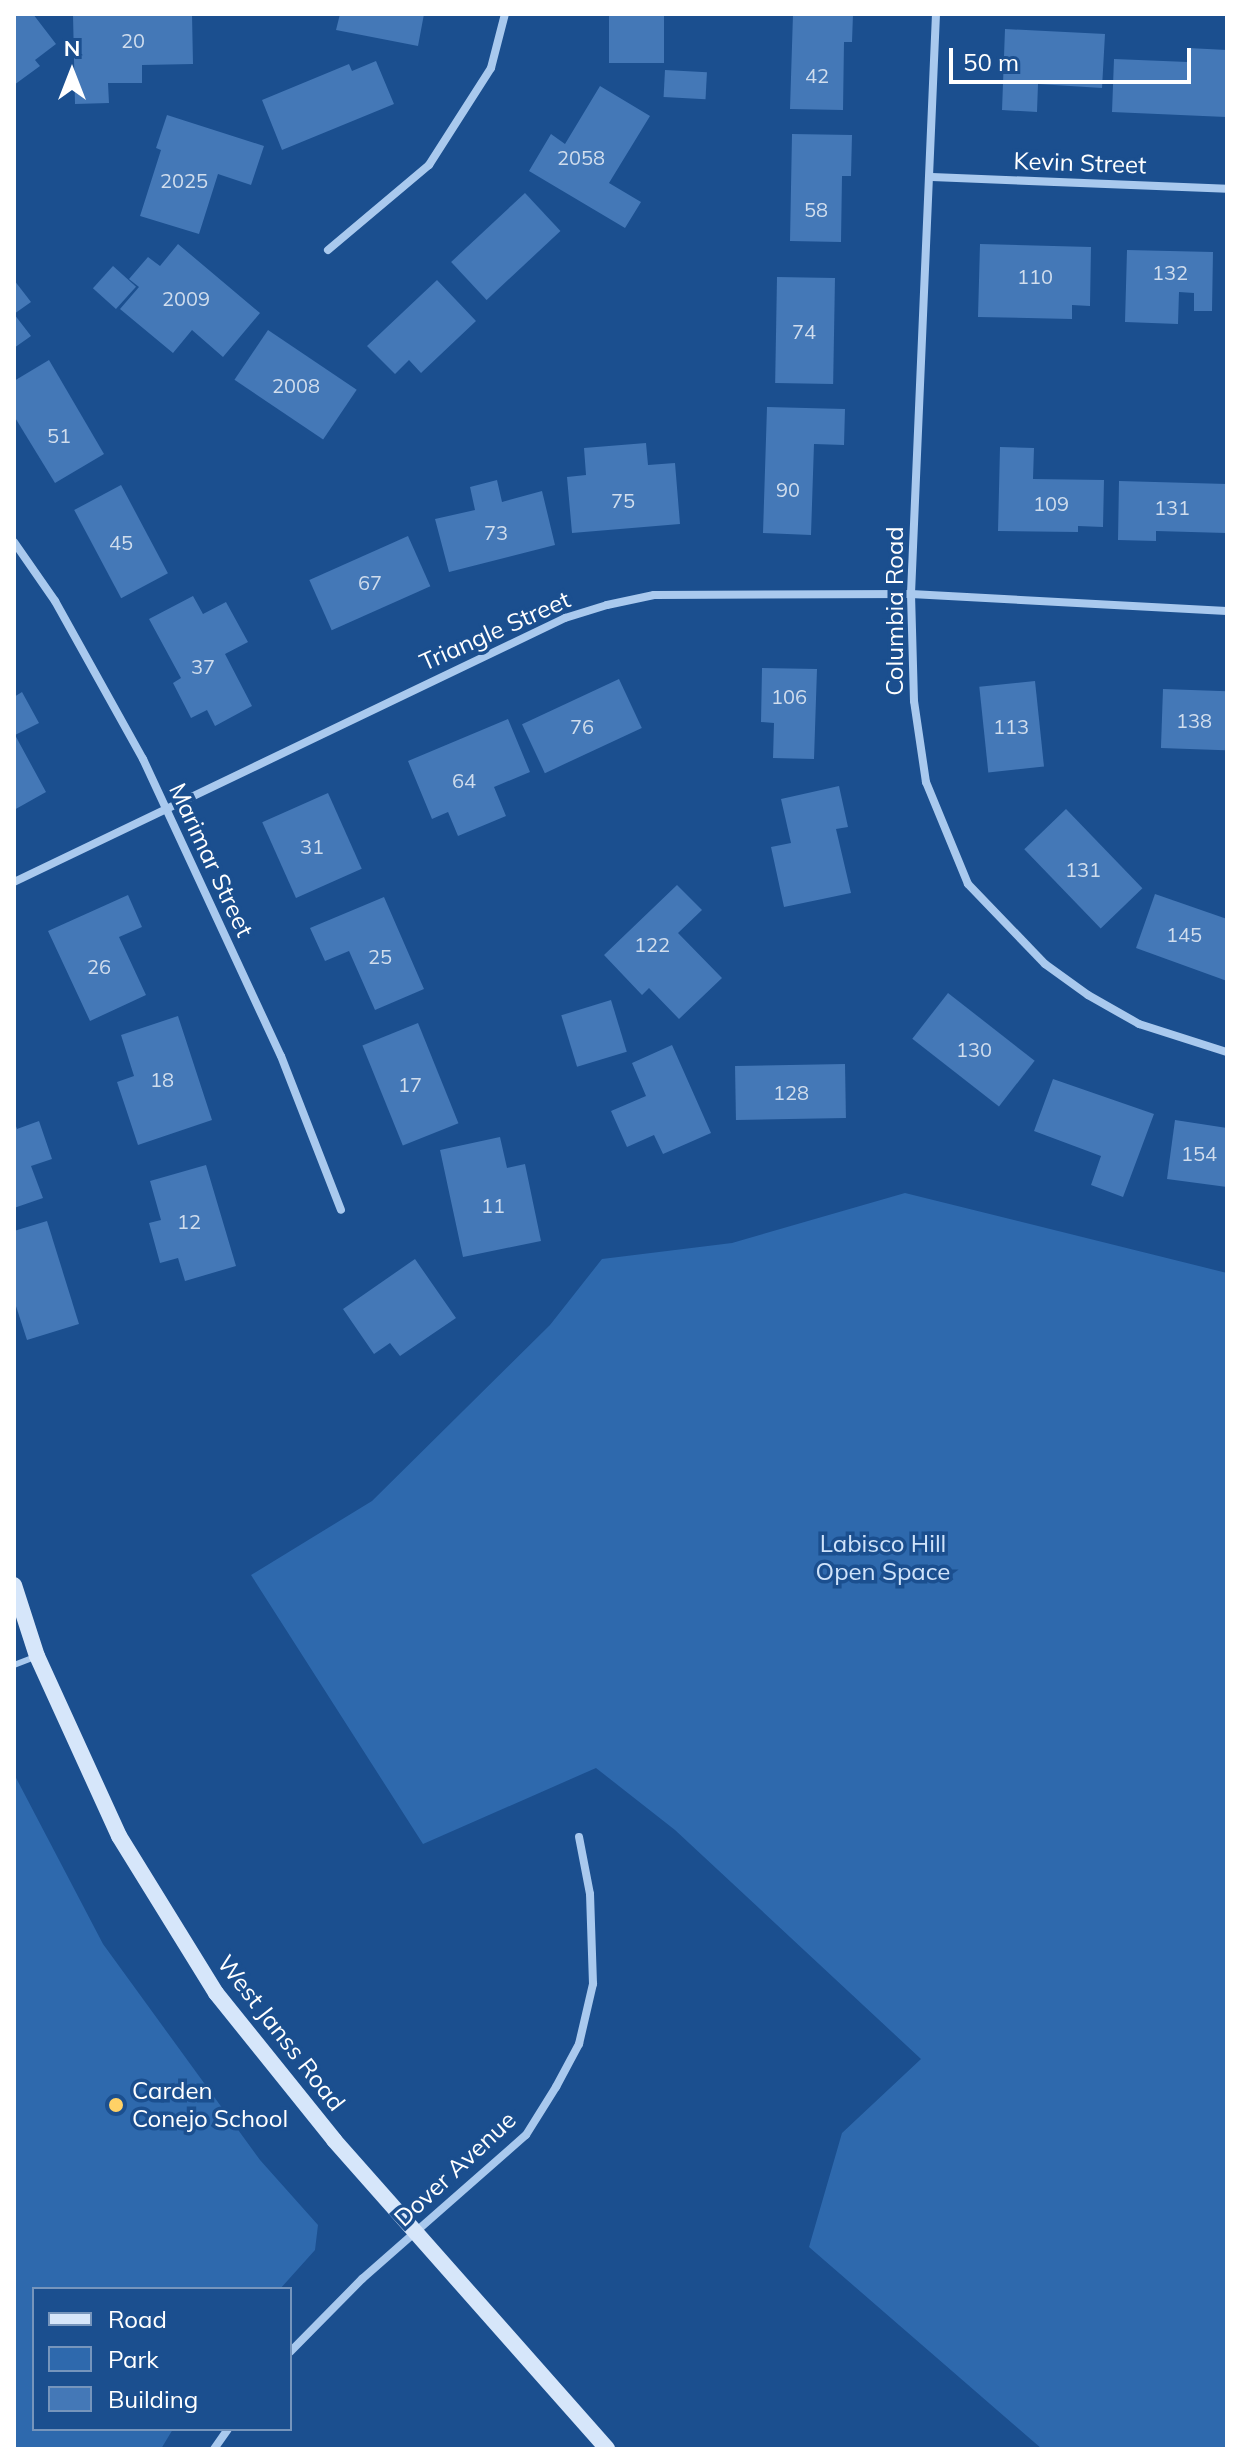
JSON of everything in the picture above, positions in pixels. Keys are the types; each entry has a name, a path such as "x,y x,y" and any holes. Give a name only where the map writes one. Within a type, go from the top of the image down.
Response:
{"main road":[{"name":"West Janss Road","path":"14,1585 37,1656 119,1836 216,1993 272,2066 607,2449"}],"street":[{"path":"328,250 429,165 491,68 505,14"},
{"name":"Columbia Road","path":"936,14 932,177 911,594 914,701 926,782 968,884 1045,964 1088,995 1139,1024 1227,1052"},
{"name":"Kevin Street","path":"932,177 1227,189"},
{"name":"Marimar Street","path":"14,542 55,601 143,759 281,1056 341,1210"},
{"name":"Triangle Street","path":"14,882 565,618 607,605 654,595 911,594 1227,611"},
{"name":"Dover Avenue","path":"292,2350 362,2279 419,2233 526,2135 579,2044 593,1984 590,1894 579,1837"},
{"path":"214,2449 227,2431"}],"lane":[{"path":"14,1665 37,1656"}],"green space":[{"name":"Labisco Hill Open Space","path":"905,1193 1227,1273 1227,2449 1042,2449 809,2247 842,2133 921,2059 675,1830 596,1768 423,1844 251,1575 372,1501 550,1325 602,1259 732,1243"},
{"name":"Carden Conejo School","path":"14,1774 103,1944 260,2160 318,2225 315,2250 282,2287 32,2287 32,2431 172,2431 161,2449 14,2449"}],"building":[{"path":"14,14 33,14 56,44 35,60 40,66 14,85"},
{"path":"192,14 193,64 142,65 142,83 108,83 109,103 75,104 73,15"},
{"path":"340,14 424,14 418,46 336,30"},
{"path":"609,14 664,14 664,63 609,63"},
{"path":"793,14 853,14 852,42 844,42 843,110 790,109"},
{"path":"1005,29 1105,34 1102,88 1038,84 1037,112 1002,110"},
{"path":"1188,48 1227,50 1226,117 1112,112 1114,59 1188,62"},
{"path":"376,61 394,104 282,150 262,100 349,64 352,71"},
{"path":"665,70 707,72 706,99 664,97"},
{"path":"600,86 650,116 609,183 641,202 625,228 529,171 551,134 565,144"},
{"path":"167,115 264,146 251,185 218,174 199,234 140,216 161,150 156,148"},
{"path":"792,134 852,135 851,176 842,176 841,242 790,241"},
{"path":"525,193 560,231 487,300 451,262"},
{"path":"178,244 260,313 223,357 192,330 173,353 120,309 139,287 129,279 148,257 160,266"},
{"path":"980,244 1091,247 1090,306 1072,305 1072,319 978,317"},
{"path":"1127,250 1213,252 1212,311 1194,311 1194,293 1179,292 1178,324 1125,322"},
{"path":"113,266 136,287 116,309 93,288"},
{"path":"777,277 835,278 833,384 775,383"},
{"path":"14,280 31,302 14,314"},
{"path":"437,280 476,321 421,373 409,360 395,374 367,346"},
{"path":"14,314 31,336 14,348"},
{"path":"268,330 357,390 323,440 234,380"},
{"path":"49,360 104,454 55,483 14,416 14,381"},
{"path":"767,407 845,409 844,445 814,444 811,535 763,533"},
{"path":"646,443 648,465 675,463 680,524 572,533 567,477 586,475 584,448"},
{"path":"1000,447 1034,448 1033,479 1104,480 1103,527 1078,526 1078,532 998,531"},
{"path":"497,480 502,502 542,491 555,545 449,572 435,519 475,510 470,487"},
{"path":"1119,481 1227,484 1226,533 1156,531 1156,541 1118,540"},
{"path":"121,485 168,573 121,598 74,510"},
{"path":"408,536 430,586 332,630 309,580"},
{"path":"193,596 203,614 226,602 248,642 225,654 252,706 215,726 207,710 191,718 173,683 181,678 149,619"},
{"path":"762,668 817,669 814,759 773,758 774,723 761,722"},
{"path":"619,679 642,728 545,773 522,724"},
{"path":"1035,681 1044,767 988,772 979,687"},
{"path":"1163,689 1227,691 1225,750 1161,748"},
{"path":"22,692 39,723 15,735 46,792 14,810 14,697"},
{"path":"508,719 530,772 494,787 506,816 458,836 448,812 432,819 408,761"},
{"path":"839,786 848,827 836,829 851,893 784,907 771,847 791,843 781,799"},
{"path":"328,793 362,869 296,898 262,822"},
{"path":"1066,809 1142,888 1101,928 1024,849"},
{"path":"677,885 702,910 678,933 722,978 679,1019 649,988 642,995 604,955"},
{"path":"1155,894 1227,919 1227,981 1136,948"},
{"path":"128,895 142,927 119,937 146,995 90,1021 48,931"},
{"path":"384,897 424,989 375,1010 349,951 325,961 310,928"},
{"path":"948,993 1035,1061 999,1106 912,1039"},
{"path":"611,1000 627,1052 577,1067 561,1015"},
{"path":"178,1016 212,1120 138,1145 117,1082 134,1076 121,1035"},
{"path":"418,1023 458,1123 403,1146 362,1045"},
{"path":"672,1045 711,1133 663,1154 654,1135 627,1147 611,1111 646,1096 632,1063"},
{"path":"845,1064 846,1118 736,1120 735,1066"},
{"path":"1053,1079 1154,1114 1123,1197 1091,1185 1101,1156 1034,1131"},
{"path":"1175,1120 1227,1128 1227,1187 1167,1179"},
{"path":"14,1121 17,1129 39,1121 52,1159 31,1166 43,1198 14,1208"},
{"path":"500,1137 507,1168 525,1164 541,1241 463,1257 440,1150"},
{"path":"206,1165 236,1266 185,1281 178,1258 160,1263 149,1223 161,1220 150,1181"},
{"path":"47,1221 79,1324 27,1340 14,1300 14,1231"},
{"path":"415,1259 456,1318 400,1356 390,1343 374,1354 343,1309"}],"place":[{"name":"Carden Conejo School","path":"116,2105"}]}
